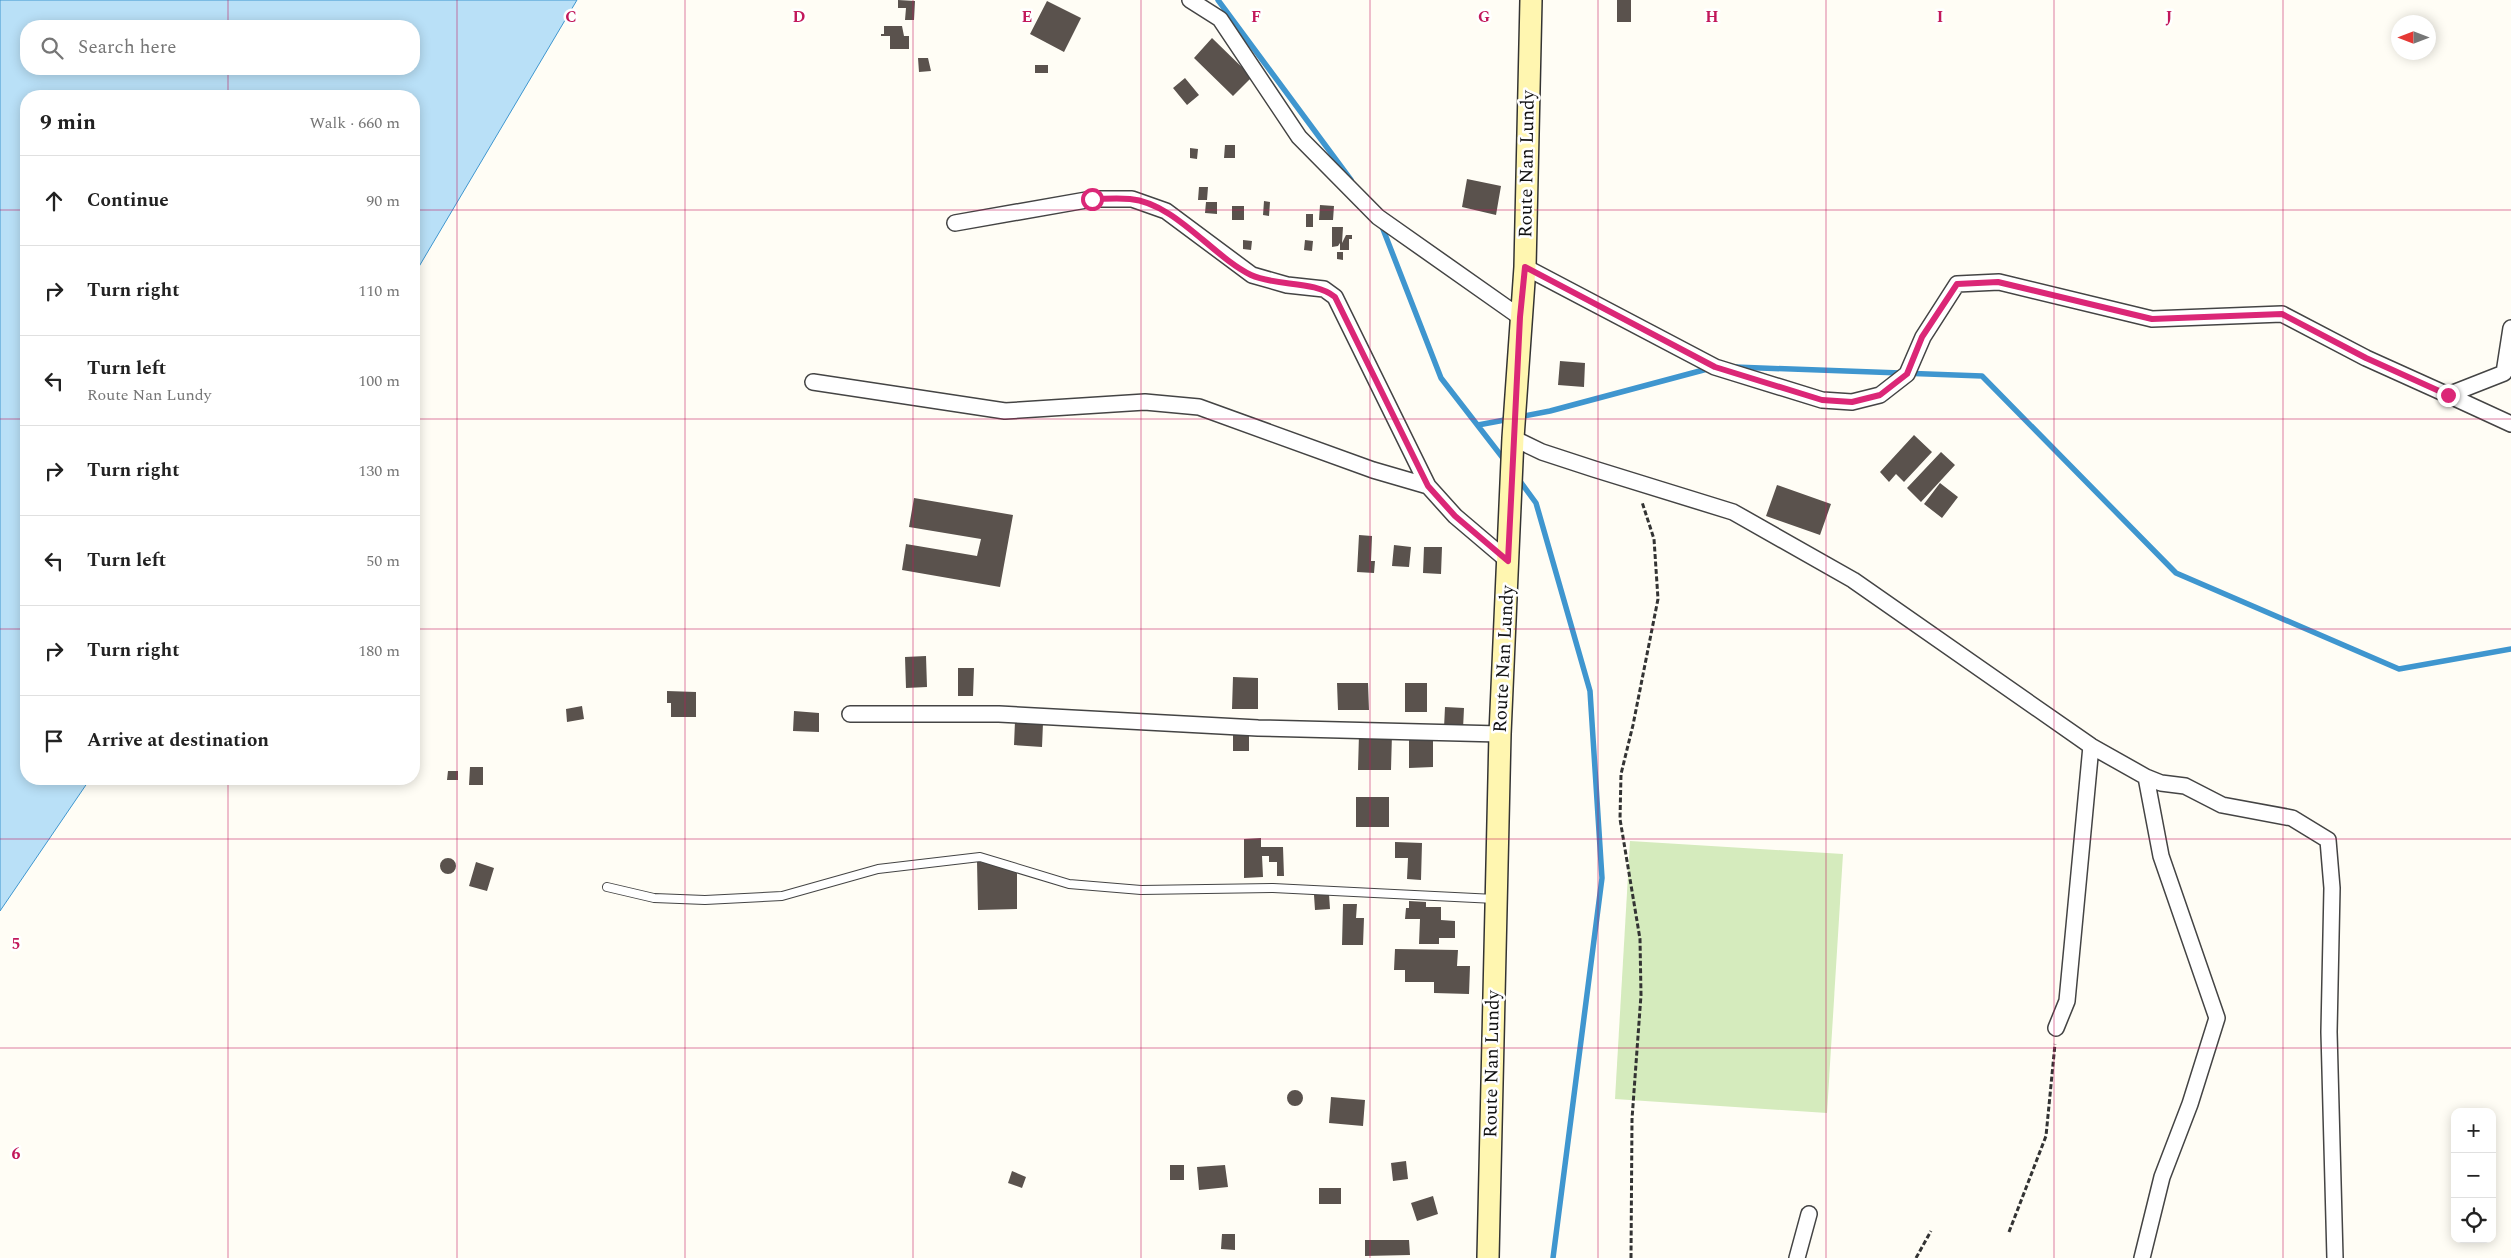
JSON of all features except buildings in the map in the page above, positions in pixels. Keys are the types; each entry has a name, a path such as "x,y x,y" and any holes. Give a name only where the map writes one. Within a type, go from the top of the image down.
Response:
{"main road":[{"name":"Route Nan Lundy","path":"1488,1258 1500,734 1513,438 1525,267 1531,0"}],"street":[{"path":"1190,0 1220,19 1299,137 1378,217 1520,317"},
{"path":"955,223 1092,199 1132,199 1166,211 1252,275 1287,285 1324,289 1335,297 1428,486 1455,516 1508,561"},
{"path":"1525,267 1715,367 1822,400 1852,402 1880,395 1907,374 1922,337 1957,284 1998,282 2152,319 2282,314 2366,358 2511,424"},
{"path":"2448,395 2504,373 2511,328"},
{"path":"813,382 1005,410 1145,402 1199,407 1373,470 1428,486"},
{"path":"1513,438 1542,452 1733,512 1854,580 2091,746 2146,778 2162,783 2185,786 2222,805 2292,818 2328,840 2332,888 2329,1032 2335,1258"},
{"path":"850,714 999,714 1258,728 1500,734"},
{"path":"2056,1028 2067,1001 2091,746"},
{"path":"2142,1258 2162,1176 2190,1104 2217,1018 2162,856 2146,778"},
{"path":"1797,1258 1809,1214"}],"lane":[{"path":"607,887 654,898 705,900 782,896 878,869 980,857 1069,884 1141,890 1273,888 1495,899"}],"path":[{"path":"1631,1258 1632,1119 1641,995 1640,939 1620,819 1621,774 1633,725 1658,599 1654,539 1635,482"},
{"path":"2009,1232 2046,1136 2056,1028"},
{"path":"1916,1258 1931,1230"}],"green space":[{"path":"1630,841 1843,854 1827,1113 1615,1099"}],"water":[{"path":"0,0 577,0 420,265 420,90 20,90 20,785 86,785 0,911"}],"waterway":[{"path":"1218,0 1351,180"},
{"path":"1381,224 1441,378 1506,462"},
{"path":"1735,367 1982,376 2176,573 2399,669 2511,649"},
{"path":"1519,417 1550,411 1711,368"},
{"path":"1478,425 1510,419"},
{"path":"1517,477 1536,503 1590,691 1602,878 1553,1258"}],"route":[{"path":"1092,199 1132,199 1166,211 1221,254 1252,275 1287,285 1324,289 1335,297 1428,486 1455,516 1508,561 1513,438 1525,267 1715,367 1822,400 1852,402 1880,395 1907,374 1922,337 1957,284 1998,282 2152,319 2282,314 2366,358 2448,395"}]}
